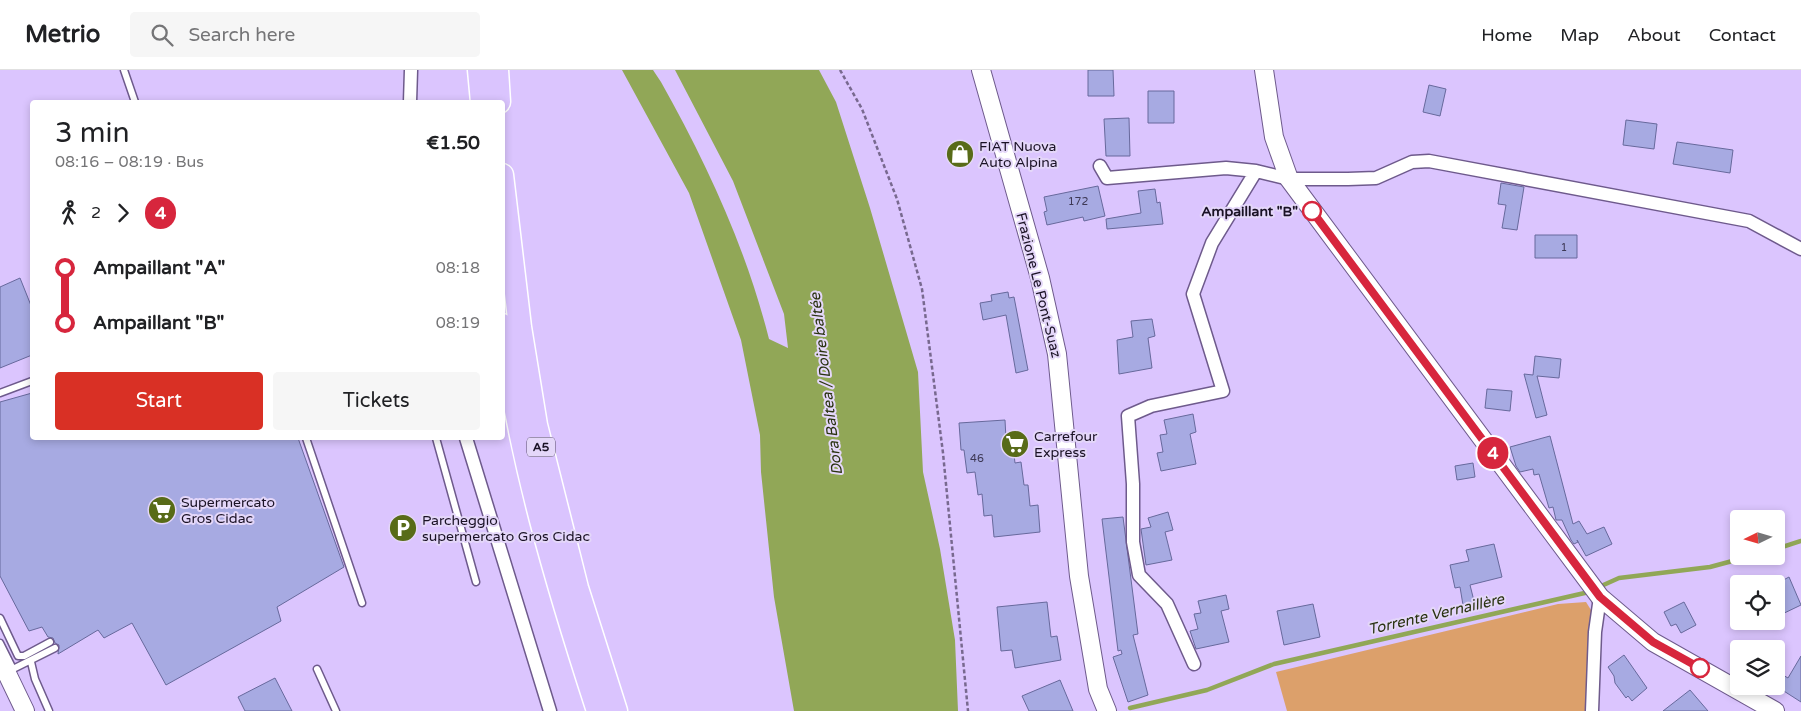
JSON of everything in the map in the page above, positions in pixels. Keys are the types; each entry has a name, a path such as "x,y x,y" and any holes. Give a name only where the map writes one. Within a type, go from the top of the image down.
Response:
{"highway":[{"path":"479,70 482,100"},
{"path":"497,70 499,100"},
{"name":"A5","path":"505,200 520,327 536,425 577,588 616,711"},
{"name":"A5","path":"505,343 521,437 560,597 598,711"}],"main road":[{"name":"Frazione Le Pont-Suaz","path":"981,70 1040,278 1057,354 1079,576 1098,689 1107,711"},
{"path":"1264,70 1274,137 1288,179 1600,597 1653,642 1775,711"},
{"path":"0,659 25,711"}],"street":[{"path":"410,100 411,70"},
{"path":"1100,166 1107,178 1226,168 1256,171 1288,179 1376,178 1412,162 1429,160 1749,221 1801,249"},
{"path":"1194,664 1167,604 1139,575 1133,542 1133,484 1128,416 1151,406 1223,391 1193,294 1212,243 1256,171"},
{"path":"467,440 550,711"},
{"path":"1592,711 1595,632 1600,597"}],"lane":[{"path":"124,70 133,100"},
{"path":"0,393 30,382"},
{"path":"306,440 308,454 362,603"},
{"path":"437,440 476,582"},
{"path":"0,618 18,656 24,656 50,642"},
{"path":"0,642 11,668 16,669 55,648"},
{"path":"30,662 34,679 48,711"},
{"path":"317,669 336,711"}],"path":[{"path":"840,70 862,108 893,190 922,289 943,453 968,711"}],"shaded area":[{"path":"1586,602 1592,616 1589,711 1287,711 1276,672 1558,604"}],"water":[{"name":"Dora Baltea / Doire baltée","path":"622,70 653,70 661,82 694,144 724,207 749,272 769,339 788,348 784,314 733,181 675,70 819,70 836,102 870,208 918,372 923,472 940,549 955,640 958,711 794,711 774,597 761,472 760,435 741,340 689,193"}],"building":[{"path":"1088,70 1113,70 1114,96 1088,96"},
{"path":"1429,85 1446,89 1440,116 1423,112"},
{"path":"1148,91 1174,91 1174,123 1148,123"},
{"path":"1129,118 1130,156 1106,156 1104,119"},
{"path":"1626,120 1657,124 1654,149 1623,145"},
{"path":"1677,142 1733,150 1730,173 1673,164"},
{"path":"1501,183 1524,187 1517,230 1502,228 1506,205 1498,204"},
{"path":"1098,186 1105,216 1084,221 1083,217 1047,225 1044,212 1047,211 1044,197"},
{"path":"1155,189 1157,203 1160,202 1163,224 1107,229 1106,219 1141,213 1138,191"},
{"path":"1535,235 1577,235 1577,258 1535,258"},
{"path":"20,278 30,303 30,356 0,368 0,287"},
{"path":"1008,292 1009,298 1014,297 1028,370 1016,373 1006,315 983,320 980,303 992,301 991,295"},
{"path":"1152,319 1155,336 1148,338 1152,368 1119,374 1117,340 1133,337 1131,321"},
{"path":"1535,356 1561,359 1559,378 1537,376 1547,415 1536,418 1524,374 1533,375"},
{"path":"1487,389 1512,391 1510,411 1485,408"},
{"name":"Supermercato Gros Cidac","path":"30,394 30,440 299,440 344,567 277,607 281,621 166,685 132,623 104,638 98,630 58,654 59,645 55,643 53,638 48,637 42,627 29,631 0,576 0,402"},
{"path":"1193,414 1196,432 1190,434 1196,464 1161,471 1157,453 1163,452 1160,435 1167,434 1164,420"},
{"path":"1005,420 1006,439 1012,439 1015,463 1021,462 1024,485 1028,485 1030,506 1038,505 1040,532 994,537 992,515 984,516 982,494 978,495 975,472 967,473 964,450 961,450 959,423"},
{"path":"1550,436 1573,524 1579,521 1587,534 1604,527 1612,544 1586,556 1577,540 1578,542 1574,544 1571,540 1562,520 1556,520 1553,507 1549,508 1539,474 1534,475 1533,469 1520,472 1510,447"},
{"path":"1473,463 1475,477 1457,480 1455,466"},
{"path":"1168,512 1173,530 1165,532 1172,560 1146,565 1141,529 1151,527 1148,518"},
{"path":"1123,517 1138,634 1133,635 1148,695 1128,702 1113,657 1122,654 1121,650 1118,651 1102,519"},
{"path":"1494,544 1502,577 1470,585 1476,609 1464,611 1460,587 1455,588 1450,565 1469,561 1466,550"},
{"path":"1789,577 1801,605 1785,613 1785,579"},
{"path":"1226,595 1229,609 1221,611 1229,642 1196,649 1190,631 1198,629 1194,614 1201,613 1198,601"},
{"path":"1047,602 1051,637 1057,636 1061,660 1015,668 1012,650 1001,651 997,607"},
{"path":"1684,602 1696,625 1681,633 1676,624 1671,626 1664,612"},
{"path":"1313,604 1320,637 1284,645 1277,611"},
{"path":"1624,655 1647,688 1632,701 1628,696 1626,698 1615,683 1614,676 1608,667"},
{"path":"1801,656 1801,702 1785,692 1785,676 1788,678"},
{"path":"275,678 292,711 245,711 238,697"},
{"path":"1060,680 1073,711 1029,711 1022,696"},
{"path":"1690,690 1708,711 1663,711"}],"waterway":[{"name":"Torrente Vernaillère","path":"1785,546 1801,541"},
{"name":"Torrente Vernaillère","path":"1599,587 1619,578 1710,567 1730,562"},
{"name":"Torrente Vernaillère","path":"1130,708 1207,690 1274,664 1589,592"}],"bus line":[{"name":"4","path":"1312,211 1600,597 1653,642 1700,668"}],"place":[{"name":"FIAT Nuova Auto Alpina","path":"960,154"},
{"name":"Ampaillant \"B\"","path":"1312,211"},
{"name":"Carrefour Express","path":"1015,444"},
{"name":"Supermercato Gros Cidac","path":"162,510"},
{"name":"Parcheggio supermercato Gros Cidac","path":"403,528"}]}
